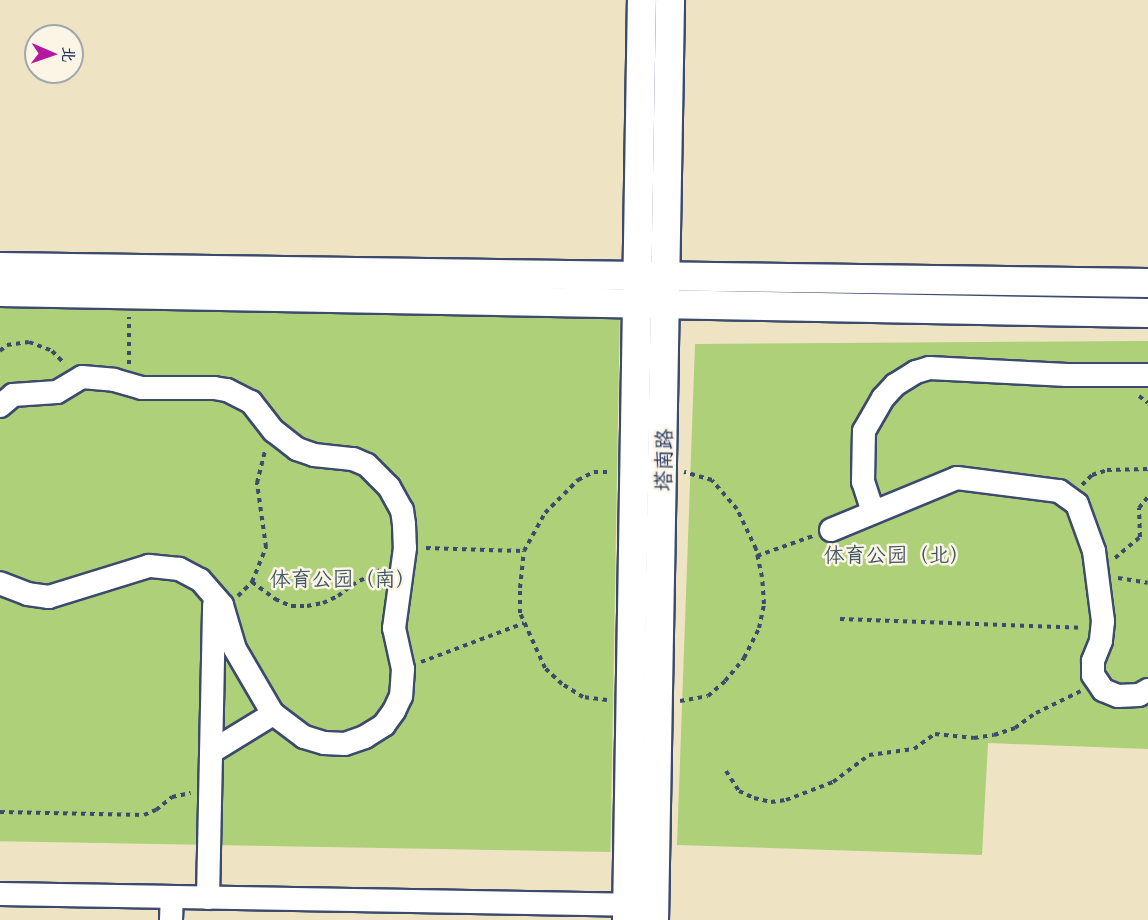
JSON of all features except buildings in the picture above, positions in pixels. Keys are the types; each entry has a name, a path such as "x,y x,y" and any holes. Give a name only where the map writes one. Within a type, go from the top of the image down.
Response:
{"main road":[{"name":"塔南路","path":"641,913 658,701 637,290 642,0"},
{"name":"塔南路","path":"641,913 630,701 665,290 670,0"},
{"path":"0,267 637,290"},
{"path":"0,292 130,295 1148,283"},
{"path":"665,290 1148,313"}],"street":[{"path":"873,512 863,482 864,431 883,398 895,385 916,372 929,368 1067,375 1148,375"},
{"path":"0,406 13,395 57,392 82,377 94,376 142,388 227,390 258,409 274,431 297,449 314,455 353,459 367,465 389,487 402,510 403,558 394,628 403,669 403,685 394,711 384,725 365,737 345,744 324,744 304,737 273,714 235,649 218,599 200,580 179,569 149,566 49,597 28,594 0,583"},
{"path":"831,530 957,478 1059,491 1077,504 1086,523 1097,574 1102,629 1093,661 1093,675 1103,690 1118,696 1139,695 1148,690"},
{"path":"208,898 211,753 218,599"},
{"path":"211,753 273,714"},
{"path":"0,894 208,898 641,913"},
{"path":"171,920 172,897"}],"path":[{"path":"129,374 130,295"},
{"path":"0,351 18,342 40,345 64,363 76,381"},
{"path":"218,599 237,598 252,582 267,547 257,483 261,459 274,431"},
{"path":"1069,498 1092,475 1107,470 1148,469"},
{"path":"630,701 583,697 562,684 545,668 520,613 519,588 524,551 545,513 578,480 594,472 690,472 712,480 737,509 748,529 757,556 764,604 759,628 744,658 725,681 708,696 683,701 658,701"},
{"path":"1097,574 1140,537 1138,508 1148,497"},
{"path":"757,556 831,530"},
{"path":"252,582 275,599 291,606 308,606 323,603 338,596 376,571 403,558 524,551"},
{"path":"1097,574 1148,584"},
{"path":"840,619 1102,629"},
{"path":"403,669 524,623"},
{"path":"726,771 739,791 754,798 771,802 800,796 833,782 869,755 914,748 934,734 974,738 1001,733 1015,728 1036,713 1098,684"},
{"path":"0,812 144,815 181,793 210,793"}],"green space":[{"name":"体育公园（南）","path":"0,292 620,303 610,852 0,841"},
{"name":"体育公园（北）","path":"1148,341 1148,749 988,743 982,855 677,845 695,344"}]}
